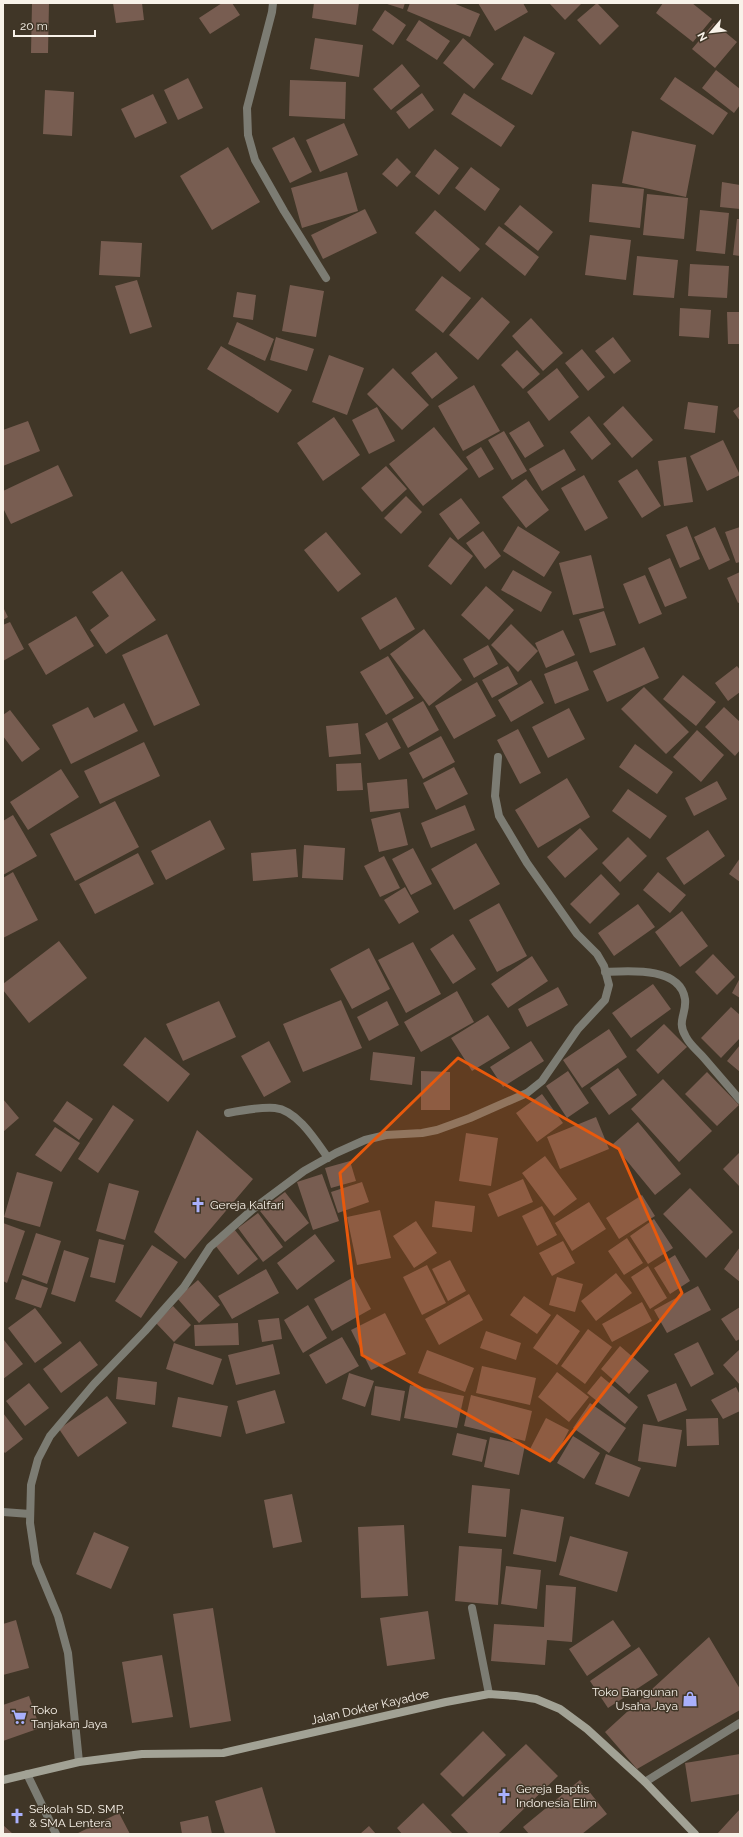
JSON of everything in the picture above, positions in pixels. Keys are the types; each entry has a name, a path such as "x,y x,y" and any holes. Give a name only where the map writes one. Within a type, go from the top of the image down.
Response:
{"street":[{"path":"273,3 247,108 248,135 255,160 284,211 326,278"},
{"path":"79,1762 68,1653 58,1616 36,1563 30,1523 31,1484 38,1459 50,1436 94,1384 145,1331 184,1287 210,1247 253,1209 304,1171 365,1140 386,1135 422,1133 437,1130 470,1118 527,1093 542,1081 578,1029 605,1000 609,985 597,954 577,934 527,863 499,816 495,796 498,757"},
{"path":"605,972 656,972 667,977 680,987 685,999 680,1025 686,1038 740,1100"},
{"path":"228,1113 252,1109 276,1108 290,1114 306,1128 328,1158"},
{"path":"3,1512 30,1514"},
{"path":"472,1608 489,1694"},
{"name":"Jalan Dokter Kayadoe","path":"3,1780 79,1762 142,1754 222,1753 446,1702 489,1694 516,1696 536,1699 560,1709 587,1729 645,1782 696,1834"},
{"path":"645,1782 740,1723"},
{"path":"27,1774 56,1834"}],"highlighted area":[{"path":"458,1058 619,1149 682,1293 550,1461 362,1355 340,1173"}],"building":[{"path":"32,3 49,3 48,53 31,53"},
{"path":"113,3 142,3 144,20 116,23"},
{"path":"222,3 232,3 240,15 210,34 199,18"},
{"path":"314,3 359,3 356,25 312,18"},
{"path":"384,3 405,3 403,9"},
{"path":"410,3 453,3 480,14 470,37 407,11"},
{"path":"478,3 523,3 528,12 495,31"},
{"path":"549,3 582,3 565,20"},
{"path":"597,3 619,26 600,45 577,20"},
{"path":"663,3 692,3 712,19 693,42 656,13"},
{"path":"385,10 406,25 393,45 372,30"},
{"path":"419,20 450,41 437,60 406,40"},
{"path":"714,23 737,42 715,68 692,49"},
{"path":"524,36 555,53 532,95 501,79"},
{"path":"315,38 363,45 359,77 310,69"},
{"path":"463,38 494,64 474,89 443,63"},
{"path":"402,64 420,86 391,110 373,89"},
{"path":"716,70 740,89 740,105 734,113 702,88"},
{"path":"675,77 728,113 713,135 660,99"},
{"path":"188,78 203,108 178,120 164,90"},
{"path":"290,80 346,82 345,119 289,116"},
{"path":"45,90 74,92 72,136 43,134"},
{"path":"422,93 434,110 409,129 396,112"},
{"path":"464,93 515,126 501,147 451,114"},
{"path":"153,94 167,123 135,138 121,109"},
{"path":"344,123 358,155 320,172 306,140"},
{"path":"632,131 696,145 686,197 622,183"},
{"path":"294,137 312,172 290,183 272,148"},
{"path":"228,147 260,202 212,230 180,176"},
{"path":"435,149 459,168 439,195 415,176"},
{"path":"397,158 411,172 397,187 382,174"},
{"path":"471,167 500,189 485,211 455,188"},
{"path":"347,172 358,211 302,228 291,188"},
{"path":"722,182 740,185 740,209 720,207"},
{"path":"592,184 644,189 640,228 589,222"},
{"path":"647,194 688,198 684,239 643,235"},
{"path":"520,205 553,232 538,251 504,224"},
{"path":"365,209 377,233 323,259 311,235"},
{"path":"435,210 480,249 460,272 415,233"},
{"path":"700,210 729,213 725,254 696,251"},
{"path":"737,219 740,219 740,256 733,255"},
{"path":"499,226 539,257 525,276 485,244"},
{"path":"590,235 631,240 626,280 585,275"},
{"path":"101,241 142,243 140,277 99,275"},
{"path":"637,256 678,260 674,298 633,295"},
{"path":"690,264 729,266 727,298 688,296"},
{"path":"442,276 471,298 443,333 415,310"},
{"path":"137,280 152,327 130,334 115,286"},
{"path":"290,285 324,291 316,337 282,331"},
{"path":"237,292 256,295 253,320 233,317"},
{"path":"482,297 510,322 478,360 449,335"},
{"path":"680,308 711,310 709,338 679,336"},
{"path":"727,312 740,312 740,344 728,344"},
{"path":"531,318 563,353 543,371 512,336"},
{"path":"237,322 274,339 265,361 228,344"},
{"path":"276,337 314,349 307,371 270,360"},
{"path":"613,337 631,361 614,374 595,351"},
{"path":"221,346 292,390 278,413 207,369"},
{"path":"582,349 605,377 588,391 565,363"},
{"path":"517,350 540,374 523,389 501,365"},
{"path":"436,352 458,378 432,399 411,373"},
{"path":"329,355 364,368 347,415 312,402"},
{"path":"393,368 429,405 402,430 367,394"},
{"path":"557,368 579,397 549,421 527,392"},
{"path":"474,385 500,431 463,451 438,406"},
{"path":"688,402 718,406 715,433 684,429"},
{"path":"623,406 653,440 632,458 603,424"},
{"path":"740,406 740,421 733,411"},
{"path":"377,407 395,441 369,454 352,420"},
{"path":"589,416 611,444 592,460 570,432"},
{"path":"334,417 360,455 323,481 297,443"},
{"path":"28,421 40,451 3,466 3,430"},
{"path":"529,421 544,446 525,458 509,433"},
{"path":"434,427 468,469 423,506 389,464"},
{"path":"504,431 527,471 512,480 488,440"},
{"path":"723,440 740,475 707,491 690,456"},
{"path":"481,447 494,469 479,478 466,457"},
{"path":"564,449 576,470 542,491 529,469"},
{"path":"686,457 693,502 664,506 658,461"},
{"path":"58,465 73,496 11,524 3,508 3,491"},
{"path":"386,466 407,489 382,512 361,488"},
{"path":"637,469 661,506 642,518 618,481"},
{"path":"584,475 608,518 585,531 561,488"},
{"path":"526,479 549,510 526,528 502,497"},
{"path":"406,496 422,512 401,534 384,518"},
{"path":"461,498 480,523 458,540 439,514"},
{"path":"518,526 560,552 544,577 503,551"},
{"path":"687,526 700,559 680,568 666,535"},
{"path":"715,527 730,560 709,570 694,537"},
{"path":"740,527 740,562 736,563 725,532"},
{"path":"483,531 501,556 485,569 466,543"},
{"path":"326,532 361,574 338,592 304,550"},
{"path":"450,537 473,556 451,585 428,566"},
{"path":"591,555 604,608 573,615 559,563"},
{"path":"670,558 687,598 665,607 648,568"},
{"path":"513,570 552,592 541,612 501,590"},
{"path":"122,571 156,620 106,654 90,630 109,616 92,592"},
{"path":"740,572 740,602 738,603 727,578"},
{"path":"645,575 662,614 639,624 623,584"},
{"path":"486,586 514,610 489,640 461,615"},
{"path":"396,597 415,629 380,650 361,618"},
{"path":"3,607 8,617 3,620"},
{"path":"604,611 616,645 590,653 579,619"},
{"path":"76,616 94,646 46,675 28,644"},
{"path":"10,622 24,649 3,661 3,625"},
{"path":"511,624 538,651 518,672 491,645"},
{"path":"424,629 462,680 429,706 390,654"},
{"path":"563,630 575,655 546,668 535,643"},
{"path":"167,634 200,705 154,726 122,655"},
{"path":"488,645 498,664 474,678 463,659"},
{"path":"644,647 659,678 607,702 593,671"},
{"path":"388,656 414,698 386,715 360,672"},
{"path":"577,661 589,690 555,704 544,674"},
{"path":"508,666 518,684 492,698 482,680"},
{"path":"737,666 740,670 740,692 728,701 715,683"},
{"path":"683,675 716,702 696,726 663,699"},
{"path":"531,680 544,703 511,722 498,700"},
{"path":"477,682 496,716 454,739 435,706"},
{"path":"644,687 689,732 666,754 621,709"},
{"path":"423,701 439,730 408,748 392,719"},
{"path":"124,703 138,731 71,764 52,725 88,707 94,718"},
{"path":"724,707 740,722 740,750 735,756 705,727"},
{"path":"569,708 585,739 548,758 532,727"},
{"path":"10,710 40,749 22,762 3,736 3,715"},
{"path":"387,722 401,748 379,760 365,734"},
{"path":"358,723 361,754 329,757 326,726"},
{"path":"518,729 541,773 520,784 497,740"},
{"path":"697,730 724,755 701,782 673,757"},
{"path":"441,736 455,762 423,779 409,753"},
{"path":"144,742 160,776 100,804 84,771"},
{"path":"635,744 673,772 657,794 619,767"},
{"path":"361,763 363,790 337,791 336,764"},
{"path":"454,767 468,794 436,810 423,783"},
{"path":"61,769 79,797 28,830 10,802"},
{"path":"567,778 590,817 538,848 515,810"},
{"path":"407,779 409,808 370,812 367,783"},
{"path":"717,781 727,799 694,816 685,798"},
{"path":"628,789 667,816 650,839 612,811"},
{"path":"115,801 139,847 75,881 50,834"},
{"path":"465,805 475,830 431,848 421,823"},
{"path":"400,812 408,845 379,852 371,819"},
{"path":"13,815 37,856 3,875 3,821"},
{"path":"210,820 225,849 166,880 151,851"},
{"path":"580,828 598,849 565,878 547,857"},
{"path":"708,830 725,856 684,885 666,858"},
{"path":"628,837 647,856 620,882 602,863"},
{"path":"476,843 500,884 454,910 431,869"},
{"path":"304,845 345,848 343,880 302,878"},
{"path":"413,848 432,884 411,895 392,859"},
{"path":"296,849 298,877 253,881 251,853"},
{"path":"138,853 154,884 95,914 79,884"},
{"path":"384,856 400,888 380,897 364,866"},
{"path":"740,858 740,882 729,874"},
{"path":"13,872 38,920 3,938 3,878"},
{"path":"658,872 686,895 670,913 643,890"},
{"path":"601,874 620,894 590,924 570,904"},
{"path":"405,887 419,912 399,924 384,900"},
{"path":"499,903 527,956 497,972 469,920"},
{"path":"638,904 655,927 614,956 598,933"},
{"path":"682,911 708,946 680,967 655,932"},
{"path":"453,934 476,969 453,984 430,949"},
{"path":"59,941 87,978 29,1023 3,990 3,984"},
{"path":"413,942 441,994 406,1013 378,960"},
{"path":"369,948 390,989 352,1009 330,969"},
{"path":"713,954 735,977 717,995 695,972"},
{"path":"532,956 548,981 508,1008 491,984"},
{"path":"740,978 740,998 732,993"},
{"path":"653,984 671,1009 631,1038 612,1013"},
{"path":"558,987 568,1005 527,1027 518,1009"},
{"path":"457,991 474,1022 421,1052 404,1022"},
{"path":"341,1000 362,1048 303,1072 283,1024"},
{"path":"219,1001 236,1037 183,1061 166,1024"},
{"path":"387,1001 399,1025 369,1041 357,1017"},
{"path":"731,1007 740,1015 740,1038 721,1058 701,1038"},
{"path":"488,1015 510,1048 472,1071 451,1038"},
{"path":"664,1024 687,1047 658,1074 636,1050"},
{"path":"609,1029 627,1057 582,1088 563,1060"},
{"path":"145,1037 190,1074 168,1102 123,1065"},
{"path":"269,1041 291,1082 264,1097 241,1056"},
{"path":"531,1041 544,1061 503,1087 490,1067"},
{"path":"740,1045 740,1072 727,1061"},
{"path":"373,1052 415,1057 412,1085 370,1080"},
{"path":"618,1068 637,1095 609,1115 590,1088"},
{"path":"421,1071 450,1072 450,1110 421,1110"},
{"path":"568,1071 589,1103 567,1118 546,1086"},
{"path":"707,1072 739,1105 717,1126 685,1094"},
{"path":"663,1079 712,1131 679,1162 631,1109"},
{"path":"542,1094 563,1123 537,1142 516,1113"},
{"path":"3,1099 19,1118 3,1132"},
{"path":"67,1101 93,1119 79,1140 53,1121"},
{"path":"113,1105 134,1120 98,1173 78,1159"},
{"path":"596,1117 609,1149 560,1169 547,1137"},
{"path":"638,1122 681,1174 655,1195 613,1144"},
{"path":"55,1127 80,1143 61,1172 35,1155"},
{"name":"Gereja Kalfari","path":"197,1130 253,1179 185,1259 154,1232"},
{"path":"466,1133 498,1138 491,1186 459,1181"},
{"path":"740,1152 740,1187 723,1169"},
{"path":"545,1156 577,1199 554,1216 522,1173"},
{"path":"350,1161 356,1181 331,1188 325,1168"},
{"path":"17,1172 53,1182 40,1227 4,1217"},
{"path":"322,1174 339,1221 313,1230 297,1182"},
{"path":"523,1179 533,1202 498,1217 488,1194"},
{"path":"362,1182 369,1202 338,1213 331,1192"},
{"path":"109,1183 139,1191 125,1240 96,1231"},
{"path":"690,1188 733,1232 706,1258 663,1214"},
{"path":"285,1192 309,1223 285,1242 260,1211"},
{"path":"642,1195 655,1216 619,1239 606,1218"},
{"path":"435,1201 475,1206 472,1232 432,1227"},
{"path":"589,1202 606,1229 572,1251 555,1223"},
{"path":"542,1206 557,1235 537,1246 522,1216"},
{"path":"380,1210 391,1258 357,1265 347,1217"},
{"path":"258,1213 283,1247 263,1262 238,1228"},
{"path":"654,1219 673,1248 648,1264 630,1236"},
{"path":"416,1221 437,1253 414,1268 393,1236"},
{"path":"3,1223 25,1231 7,1283 3,1281"},
{"path":"234,1229 258,1259 238,1275 215,1245"},
{"path":"36,1233 61,1241 47,1284 22,1275"},
{"path":"315,1234 335,1261 297,1290 277,1263"},
{"path":"627,1238 643,1263 624,1275 608,1251"},
{"path":"99,1239 124,1245 115,1283 90,1277"},
{"path":"563,1241 575,1263 552,1276 539,1253"},
{"path":"152,1245 178,1262 141,1318 115,1301"},
{"path":"740,1247 740,1282 724,1269"},
{"path":"64,1250 89,1258 75,1302 51,1294"},
{"path":"675,1255 690,1281 670,1294 654,1268"},
{"path":"450,1260 466,1291 448,1301 432,1269"},
{"path":"427,1265 446,1303 422,1315 403,1277"},
{"path":"648,1266 667,1298 650,1309 631,1277"},
{"path":"266,1269 279,1293 232,1319 218,1296"},
{"path":"616,1273 632,1293 596,1321 581,1301"},
{"path":"354,1277 371,1309 332,1331 314,1299"},
{"path":"557,1277 583,1284 575,1312 549,1305"},
{"path":"22,1279 48,1288 41,1308 15,1299"},
{"path":"198,1280 220,1305 199,1323 177,1298"},
{"path":"698,1286 711,1310 667,1333 654,1310"},
{"path":"469,1294 483,1320 439,1345 425,1319"},
{"path":"524,1296 551,1315 537,1334 510,1315"},
{"path":"642,1302 652,1321 612,1342 602,1324"},
{"path":"308,1305 327,1338 303,1353 284,1320"},
{"path":"173,1306 191,1325 174,1342 156,1323"},
{"path":"740,1307 740,1339 736,1341 721,1319"},
{"path":"35,1308 62,1343 35,1363 8,1328"},
{"path":"385,1313 406,1354 371,1370 351,1330"},
{"path":"557,1314 580,1331 557,1365 533,1348"},
{"path":"279,1318 282,1339 262,1342 258,1320"},
{"path":"238,1323 239,1345 195,1346 194,1325"},
{"path":"588,1329 612,1347 585,1384 561,1366"},
{"path":"486,1331 521,1343 516,1360 480,1348"},
{"path":"342,1337 359,1366 326,1384 309,1355"},
{"path":"4,1340 23,1364 3,1379 3,1341"},
{"path":"80,1341 98,1365 61,1393 43,1369"},
{"path":"698,1342 714,1374 691,1387 674,1354"},
{"path":"174,1343 222,1359 213,1385 166,1369"},
{"path":"273,1344 280,1374 236,1385 228,1355"},
{"path":"620,1346 649,1371 629,1394 601,1369"},
{"path":"740,1349 740,1385 723,1365"},
{"path":"427,1350 474,1368 465,1392 418,1373"},
{"path":"482,1366 536,1378 530,1405 476,1393"},
{"path":"557,1372 589,1397 569,1422 538,1397"},
{"path":"349,1373 374,1381 365,1407 342,1399"},
{"path":"601,1376 638,1407 625,1424 587,1393"},
{"path":"118,1377 157,1382 155,1405 116,1399"},
{"path":"29,1383 49,1408 25,1426 6,1401"},
{"path":"676,1383 687,1410 658,1422 647,1395"},
{"path":"410,1385 464,1396 457,1428 404,1418"},
{"path":"375,1386 405,1391 400,1421 371,1415"},
{"path":"736,1387 740,1395 740,1411 723,1419 711,1400"},
{"path":"275,1390 285,1423 246,1434 237,1401"},
{"path":"471,1395 532,1411 525,1441 464,1426"},
{"path":"107,1396 127,1423 78,1457 59,1429"},
{"path":"178,1397 228,1406 221,1437 172,1427"},
{"path":"590,1403 626,1428 609,1453 573,1428"},
{"path":"3,1413 23,1439 5,1453 3,1451"},
{"path":"546,1418 569,1430 553,1461 530,1449"},
{"path":"718,1418 719,1445 687,1446 686,1419"},
{"path":"643,1424 682,1430 676,1467 638,1461"},
{"path":"457,1433 487,1440 482,1462 452,1455"},
{"path":"573,1436 600,1453 584,1479 557,1463"},
{"path":"490,1437 525,1445 519,1475 484,1467"},
{"path":"606,1454 641,1468 629,1497 595,1484"},
{"path":"472,1485 510,1489 506,1537 468,1533"},
{"path":"292,1494 302,1542 273,1548 264,1500"},
{"path":"521,1509 564,1517 556,1562 513,1554"},
{"path":"404,1525 408,1596 361,1598 358,1527"},
{"path":"94,1532 129,1547 111,1589 76,1574"},
{"path":"570,1536 628,1552 617,1592 559,1575"},
{"path":"459,1546 502,1549 498,1605 455,1601"},
{"path":"506,1566 541,1570 537,1609 501,1604"},
{"path":"546,1585 576,1587 572,1642 547,1640 545,1665 491,1661 494,1624 544,1627"},
{"path":"213,1608 231,1721 190,1728 173,1614"},
{"path":"428,1611 435,1659 387,1666 380,1618"},
{"path":"16,1620 29,1668 3,1675 3,1624"},
{"path":"613,1620 631,1646 587,1676 569,1649"},
{"name":"Toko Bangunan Usaha Jaya","path":"709,1637 740,1689 740,1710 637,1769 605,1732"},
{"path":"639,1647 658,1675 608,1708 590,1681"},
{"path":"162,1655 173,1717 132,1723 122,1662"},
{"name":"Toko Tanjakan Jaya","path":"29,1696 40,1728 3,1741 3,1705"},
{"path":"483,1731 506,1755 463,1797 440,1774"},
{"name":"Gereja Baptis Indonesia Elim","path":"526,1744 558,1776 498,1834 469,1834 451,1815"},
{"path":"740,1754 740,1794 691,1802 685,1763"},
{"path":"580,1780 607,1814 582,1834 529,1834 523,1827"},
{"path":"262,1787 276,1834 225,1834 215,1801"},
{"path":"423,1803 453,1834 402,1834 397,1828"},
{"path":"740,1809 740,1834 717,1834"},
{"path":"119,1813 130,1834 76,1834"},
{"path":"208,1816 212,1834 182,1834 180,1822"},
{"path":"3,1825 13,1834 3,1834"},
{"path":"369,1826 376,1834 360,1834"}],"place":[{"name":"Gereja Kalfari","path":"198,1205"},
{"name":"Toko Bangunan Usaha Jaya","path":"690,1699"},
{"name":"Toko Tanjakan Jaya","path":"19,1717"},
{"name":"Gereja Baptis Indonesia Elim","path":"504,1796"},
{"name":"Sekolah SD, SMP, & SMA Lentera","path":"17,1816"}]}
